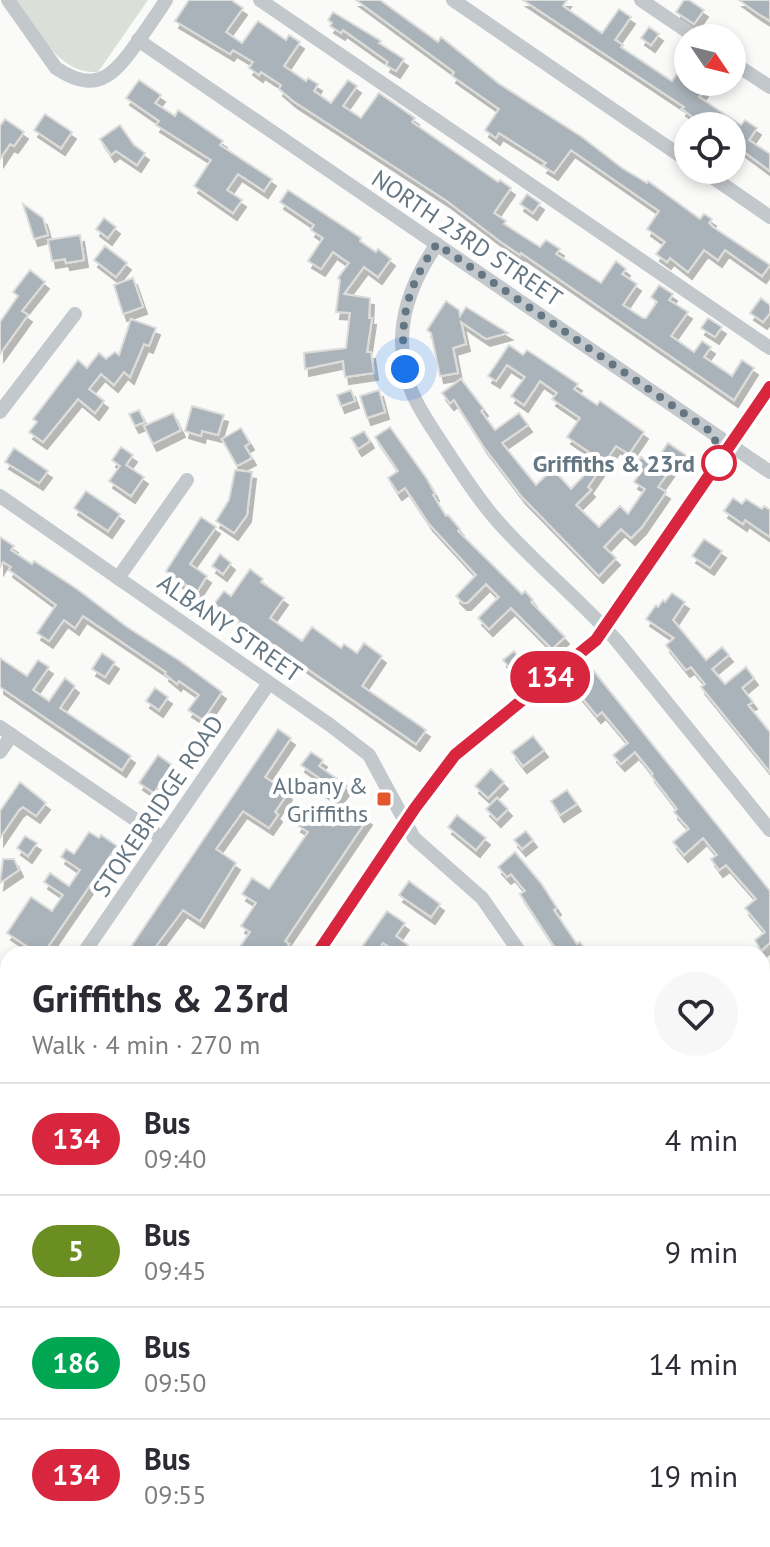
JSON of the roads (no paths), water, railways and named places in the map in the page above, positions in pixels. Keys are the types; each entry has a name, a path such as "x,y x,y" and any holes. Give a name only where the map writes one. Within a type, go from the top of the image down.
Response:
{"street":[{"path":"8,0 56,68 79,80 93,81 108,77 120,66 166,0"},
{"path":"260,0 770,348"},
{"path":"453,0 674,151"},
{"path":"641,0 676,24"},
{"name":"NORTH 23RD STREET","path":"138,40 770,472"},
{"path":"746,71 770,87"},
{"path":"722,184 770,217"},
{"path":"437,244 415,280 402,325 405,369 411,393 499,523 605,628 770,830"},
{"path":"0,412 75,314"},
{"path":"322,946 455,755 596,640 770,387"},
{"path":"118,578 187,480"},
{"name":"ALBANY STREET","path":"0,496 369,755 418,843 482,898 515,946"},
{"name":"STOKEBRIDGE ROAD","path":"88,946 269,683"},
{"path":"0,752 6,731 162,838"}],"place":[{"name":"Griffiths & 23rd","path":"719,463"},
{"name":"Albany & Griffiths","path":"384,799"}]}
